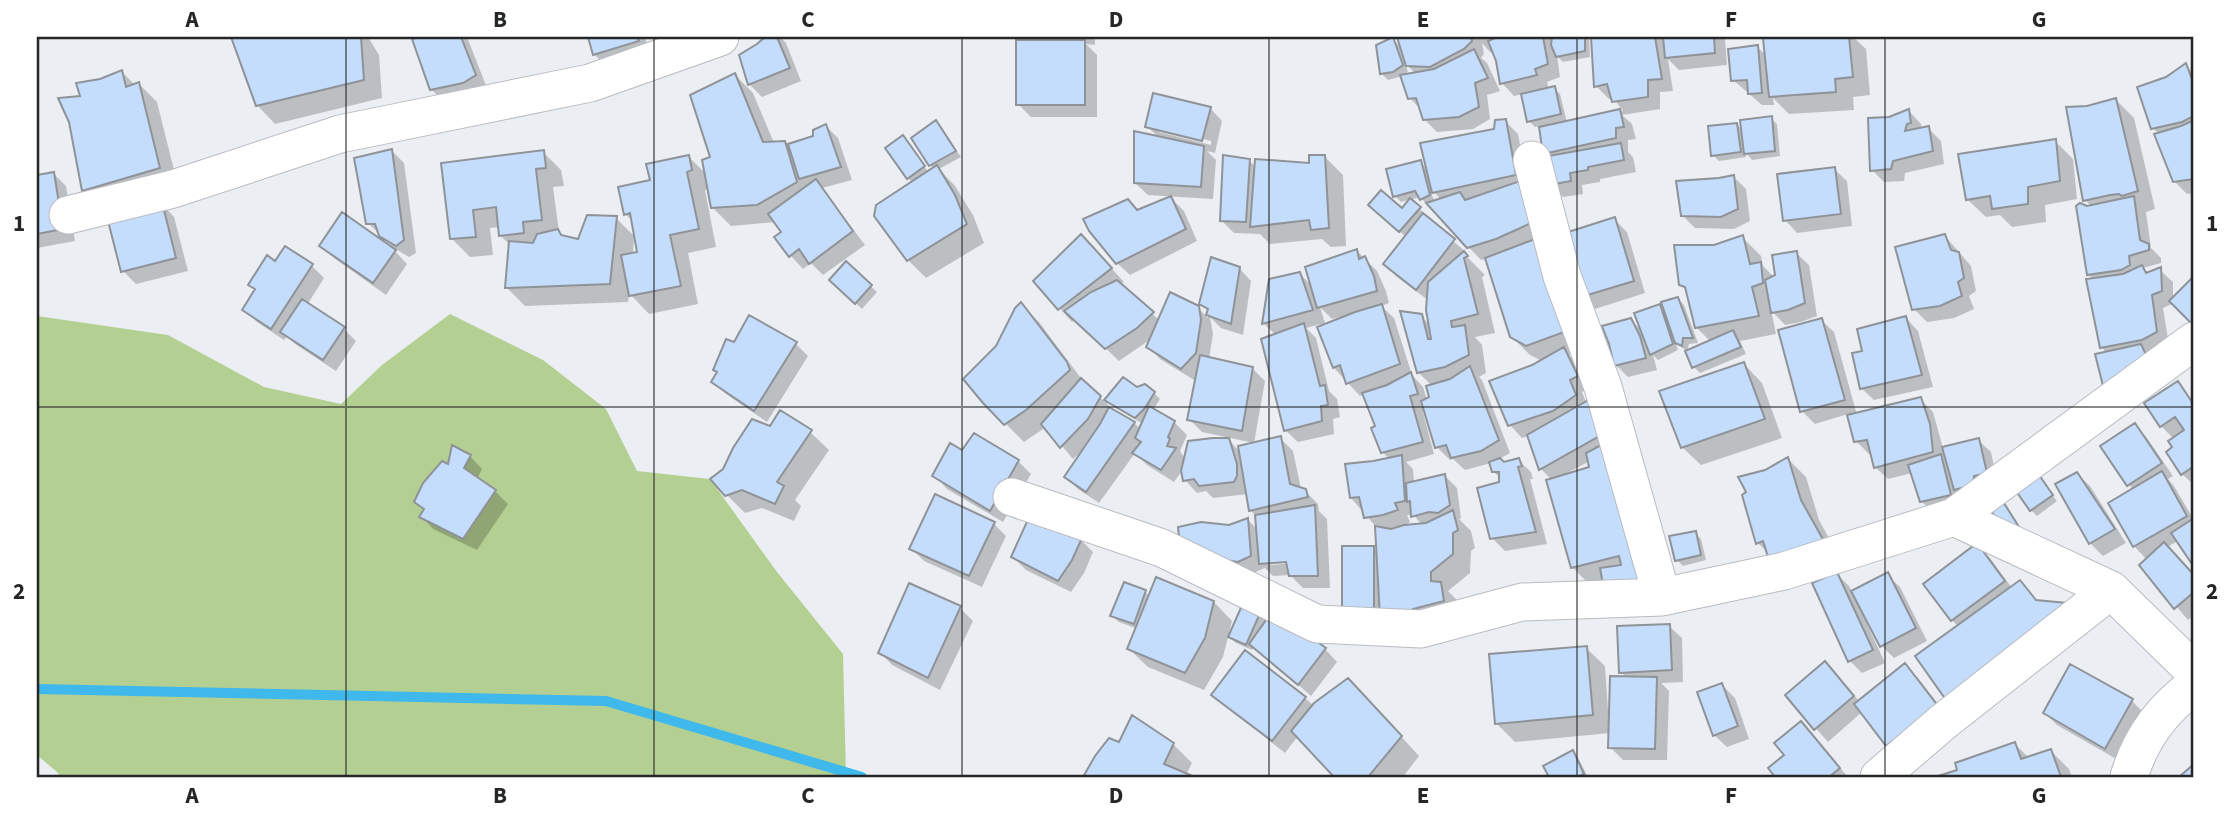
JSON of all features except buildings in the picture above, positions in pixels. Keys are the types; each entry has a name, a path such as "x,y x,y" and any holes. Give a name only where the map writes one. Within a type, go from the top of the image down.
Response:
{"street":[{"path":"68,215 173,190 340,134 590,83 720,37"},
{"path":"1532,160 1563,276 1603,387 1662,597"},
{"path":"1012,498 1162,548 1317,624 1421,629 1522,602 1662,597 1784,571 1954,517 2194,341"},
{"path":"1954,517 2111,590 2194,671"},
{"path":"1879,777 1943,722 2111,590"},
{"path":"2129,777 2150,729 2175,699 2194,686"}],"green space":[{"path":"450,314 543,360 606,409 637,471 710,479 777,572 843,654 846,777 59,777 58,773 37,755 37,316 168,335 264,387 341,404 382,365"}],"waterway":[{"path":"37,689 606,701 862,777"}]}
